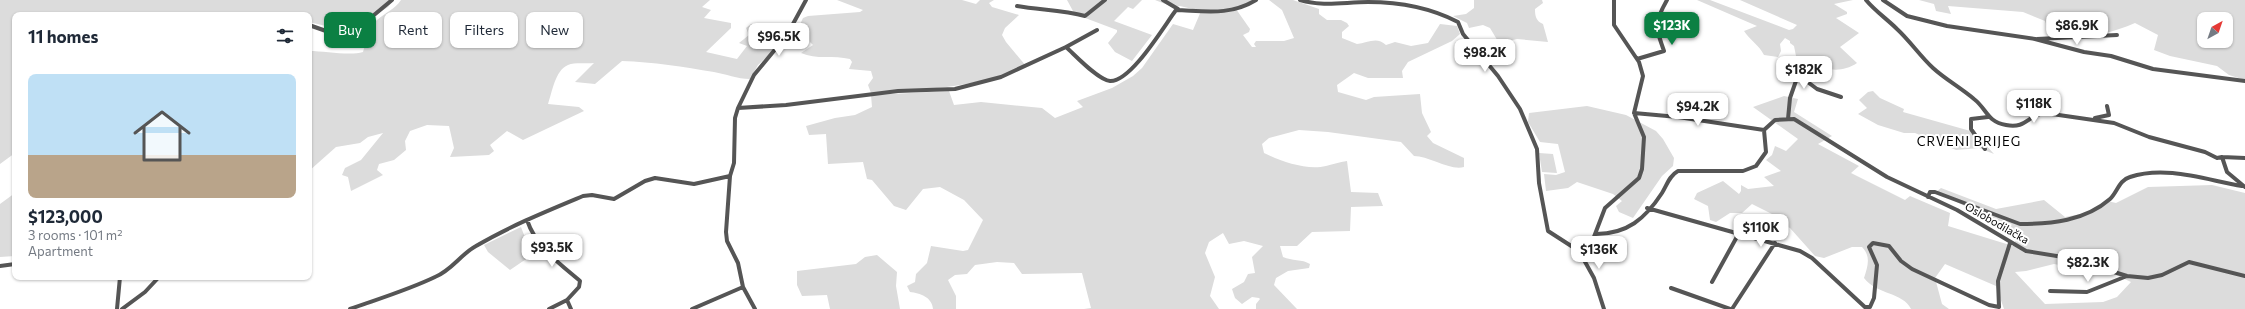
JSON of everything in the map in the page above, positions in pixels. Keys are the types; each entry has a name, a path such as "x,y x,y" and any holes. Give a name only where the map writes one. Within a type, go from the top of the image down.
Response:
{"street":[{"path":"312,27 326,31 339,44 352,46 359,41 362,27 368,18 392,0"},
{"path":"755,309 743,287 738,263 727,241 726,214 730,176 734,163 734,127 738,108 751,80 760,66 787,36 806,0"},
{"path":"1017,6 1046,11 1069,12 1085,16 1105,0"},
{"path":"1163,0 1178,9 1224,12 1243,8 1256,0"},
{"path":"1300,0 1327,6 1379,2 1425,10 1458,22 1463,34 1478,50 1484,60 1498,76 1520,109 1536,149 1539,183 1548,231 1579,251 1594,278 1604,309"},
{"path":"1579,251 1592,242 1605,208 1639,178 1642,169 1644,137 1634,114 1636,102 1643,83 1643,76 1637,59 1614,25 1614,0"},
{"path":"1637,59 1664,51 1656,30 1658,16 1667,0"},
{"path":"1866,0 1876,12 1897,29 1933,68 1976,100 1988,118"},
{"path":"1883,0 1897,11 1919,19 2111,56 2153,69 2245,81"},
{"path":"1066,47 1101,78 1110,81 1119,78 1134,67 1178,9"},
{"path":"738,108 786,105 898,91 960,88 1001,77 1066,47 1097,30"},
{"path":"2034,40 2045,38 2090,39 2117,35"},
{"path":"1634,114 1700,119 1731,126 1764,130 1775,120 1788,119 1788,101 1792,86 1797,78 1804,80 1817,89 1840,97"},
{"path":"2086,119 2109,115 2107,106"},
{"path":"1985,149 1972,129 1971,119 1988,118 2010,126 2021,126 2036,114 2045,113 2114,123 2160,140 2205,152 2217,158 2245,158"},
{"name":"Oslobodilačka","path":"1788,119 1794,119 1887,177 1957,210 2010,243 2026,251 2069,258 2128,276 2148,278 2162,275 2189,262 2245,276"},
{"path":"1596,234 1610,234 1636,224 1647,208 1661,194 1672,174 1678,171 1742,171 1756,166 1766,152 1764,130"},
{"path":"2222,157 2227,172 2244,187"},
{"path":"1928,196 1930,192 1935,192 2020,224 2035,224 2090,214 2109,201 2116,193 2120,184 2132,176 2174,172 2244,187"},
{"path":"350,309 436,277 456,264 467,251 477,245 527,220 584,196 592,194 614,199 645,181 655,178 694,184 730,176"},
{"path":"1647,208 1800,251 1812,258 1866,308 1870,307 1875,291 1877,265 1869,247 1873,243 1890,246 1901,260 1912,269 1989,305 1999,307 2000,305 1996,290 1997,280 2009,257 2010,243"},
{"path":"527,220 529,228 537,241 580,281 579,287 567,300 549,309"},
{"path":"1712,282 1739,233"},
{"path":"1671,288 1731,309 1775,244"},
{"path":"0,266 12,264"},
{"path":"2050,291 2087,292 2128,276"},
{"path":"117,309 120,280"},
{"path":"122,309 145,292 156,280"},
{"path":"692,309 743,287"},
{"path":"567,300 571,309"}],"shaded area":[{"path":"0,0 394,0 388,7 376,15 376,12 324,12 324,26 312,23 312,12 12,12 12,155 0,164"},
{"path":"401,0 710,0 702,7 711,10 704,18 731,23 731,28 706,52 737,59 747,46 739,43 749,35 746,28 751,24 792,27 797,31 803,18 808,16 860,12 863,10 837,0 962,0 976,4 980,0 994,0 989,3 992,7 1019,15 1005,28 1002,35 1026,66 989,79 970,83 871,93 868,85 873,78 871,71 849,69 852,62 850,59 838,57 819,57 801,53 813,45 809,41 809,36 794,41 785,40 758,65 750,79 645,62 622,61 595,84 575,82 594,63 571,64 564,68 557,77 548,104 579,107 584,111 523,140 507,131 490,145 494,151 489,155 450,157 454,148 449,126 427,125 410,131 405,141 406,150 394,160 379,164 377,170 383,175 351,191 348,177 342,175 345,168 361,160 383,133 368,137 360,143 336,147 312,168 312,51 358,53 363,52 364,48 376,48 376,21 384,15 384,48 442,48 442,12 388,12"},
{"path":"1067,0 1142,0 1133,9 1128,7 1114,21 1152,35 1132,61 1115,52 1108,43 1117,30 1072,13 1073,11"},
{"path":"1155,0 1256,0 1236,9 1250,29 1249,32 1243,35 1252,47 1256,47 1254,44 1256,41 1284,41 1294,38 1282,10 1269,0 1293,0 1319,9 1319,14 1327,20 1341,20 1347,23 1349,26 1342,32 1342,38 1357,44 1376,40 1383,42 1386,45 1395,42 1411,46 1428,43 1440,24 1457,26 1460,34 1452,41 1408,62 1402,71 1403,78 1368,78 1354,73 1337,85 1338,92 1366,100 1374,97 1420,94 1422,113 1431,132 1427,136 1433,143 1464,158 1464,167 1452,167 1426,158 1414,156 1401,142 1328,132 1299,130 1269,138 1262,144 1264,153 1286,162 1302,166 1319,167 1347,161 1351,192 1378,193 1383,206 1351,207 1350,231 1312,232 1297,246 1280,246 1283,257 1304,261 1310,264 1309,268 1288,271 1276,278 1274,285 1297,309 1256,309 1256,304 1260,299 1259,298 1252,297 1242,304 1235,298 1232,289 1244,282 1248,274 1255,273 1252,257 1263,246 1244,241 1229,244 1223,233 1209,242 1205,253 1215,277 1210,296 1219,309 1084,309 1091,308 1082,273 1022,274 1014,263 997,262 975,265 967,274 955,275 948,280 956,296 956,309 933,309 930,301 925,296 910,292 907,286 915,282 916,274 927,263 931,246 963,251 968,250 983,220 964,200 940,187 923,189 906,210 894,206 872,180 867,179 863,162 828,164 826,134 809,135 806,126 835,118 855,115 872,107 871,95 949,91 954,105 981,102 1042,108 1055,118 1083,107 1077,101 1112,88 1133,76 1142,68 1173,24 1193,30 1201,11 1180,6 1173,7"},
{"path":"1474,0 1542,0 1543,3 1535,9 1535,14 1537,20 1543,24 1548,42 1517,39 1499,43 1490,28 1483,25 1469,28 1467,23 1453,16 1466,14 1474,8"},
{"path":"1697,0 1710,0 1789,30 1793,29 1797,25 1740,0 1853,0 1834,4 1847,12 1847,14 1836,18 1859,33 1840,47 1857,63 1849,67 1834,70 1819,66 1796,56 1794,46 1785,38 1780,44 1781,51 1778,57 1764,55 1760,48 1744,31 1757,26"},
{"path":"1919,0 2245,0 2245,80 2229,75 2217,66 2170,56 2154,50 2158,35 2135,23 2103,34 2070,36 2068,32 2048,29 2045,21 2023,12 1948,6 1951,14 1936,11 1934,4"},
{"path":"1873,91 1880,98 1904,109 1903,112 1974,132 1994,154 1979,148 1956,150 1915,133 1904,133 1878,125 1858,114 1867,108 1859,100 1868,92"},
{"path":"1784,96 1798,99 1794,112 1832,136 1818,144 1859,166 1851,173 1905,200 1910,196 1950,213 1948,226 2013,246 2017,238 1969,208 1936,192 1941,188 1996,209 2044,200 2065,217 2092,212 2107,201 2116,203 2148,187 2212,185 2245,193 2245,309 2004,309 1996,286 1945,264 1935,278 1942,304 1949,309 1911,309 1902,299 1876,288 1869,284 1864,278 1868,258 1862,247 1852,247 1824,258 1815,256 1790,228 1773,221 1774,218 1772,214 1752,204 1742,213 1730,213 1716,222 1710,220 1708,206 1694,199 1697,193 1723,181 1739,194 1741,191 1741,185 1748,189 1774,186 1764,177 1781,171 1766,160 1772,155 1775,146 1786,151 1798,139 1753,107","holes":["2054,264 2116,275 2131,282 2117,297 2103,302 2045,304 2015,272 2026,271"]},
{"path":"1587,106 1626,115 1656,131 1663,139 1674,158 1673,166 1662,176 1633,218 1619,212 1616,206 1622,201 1613,194 1577,182 1568,188 1546,191 1544,174 1556,175 1565,172 1558,144 1540,142 1528,122 1529,113"},
{"path":"1539,153 1553,154 1557,173 1542,172"},
{"path":"12,195 12,256 0,257 0,204"},
{"path":"521,227 529,248 535,253 510,270 488,252 484,245"},
{"path":"877,255 897,272 896,286 900,309 830,309 827,295 802,296 797,285 797,271 856,264 865,257"}],"district":[{"name":"CRVENI BRIJEG","path":"1969,141"}]}
